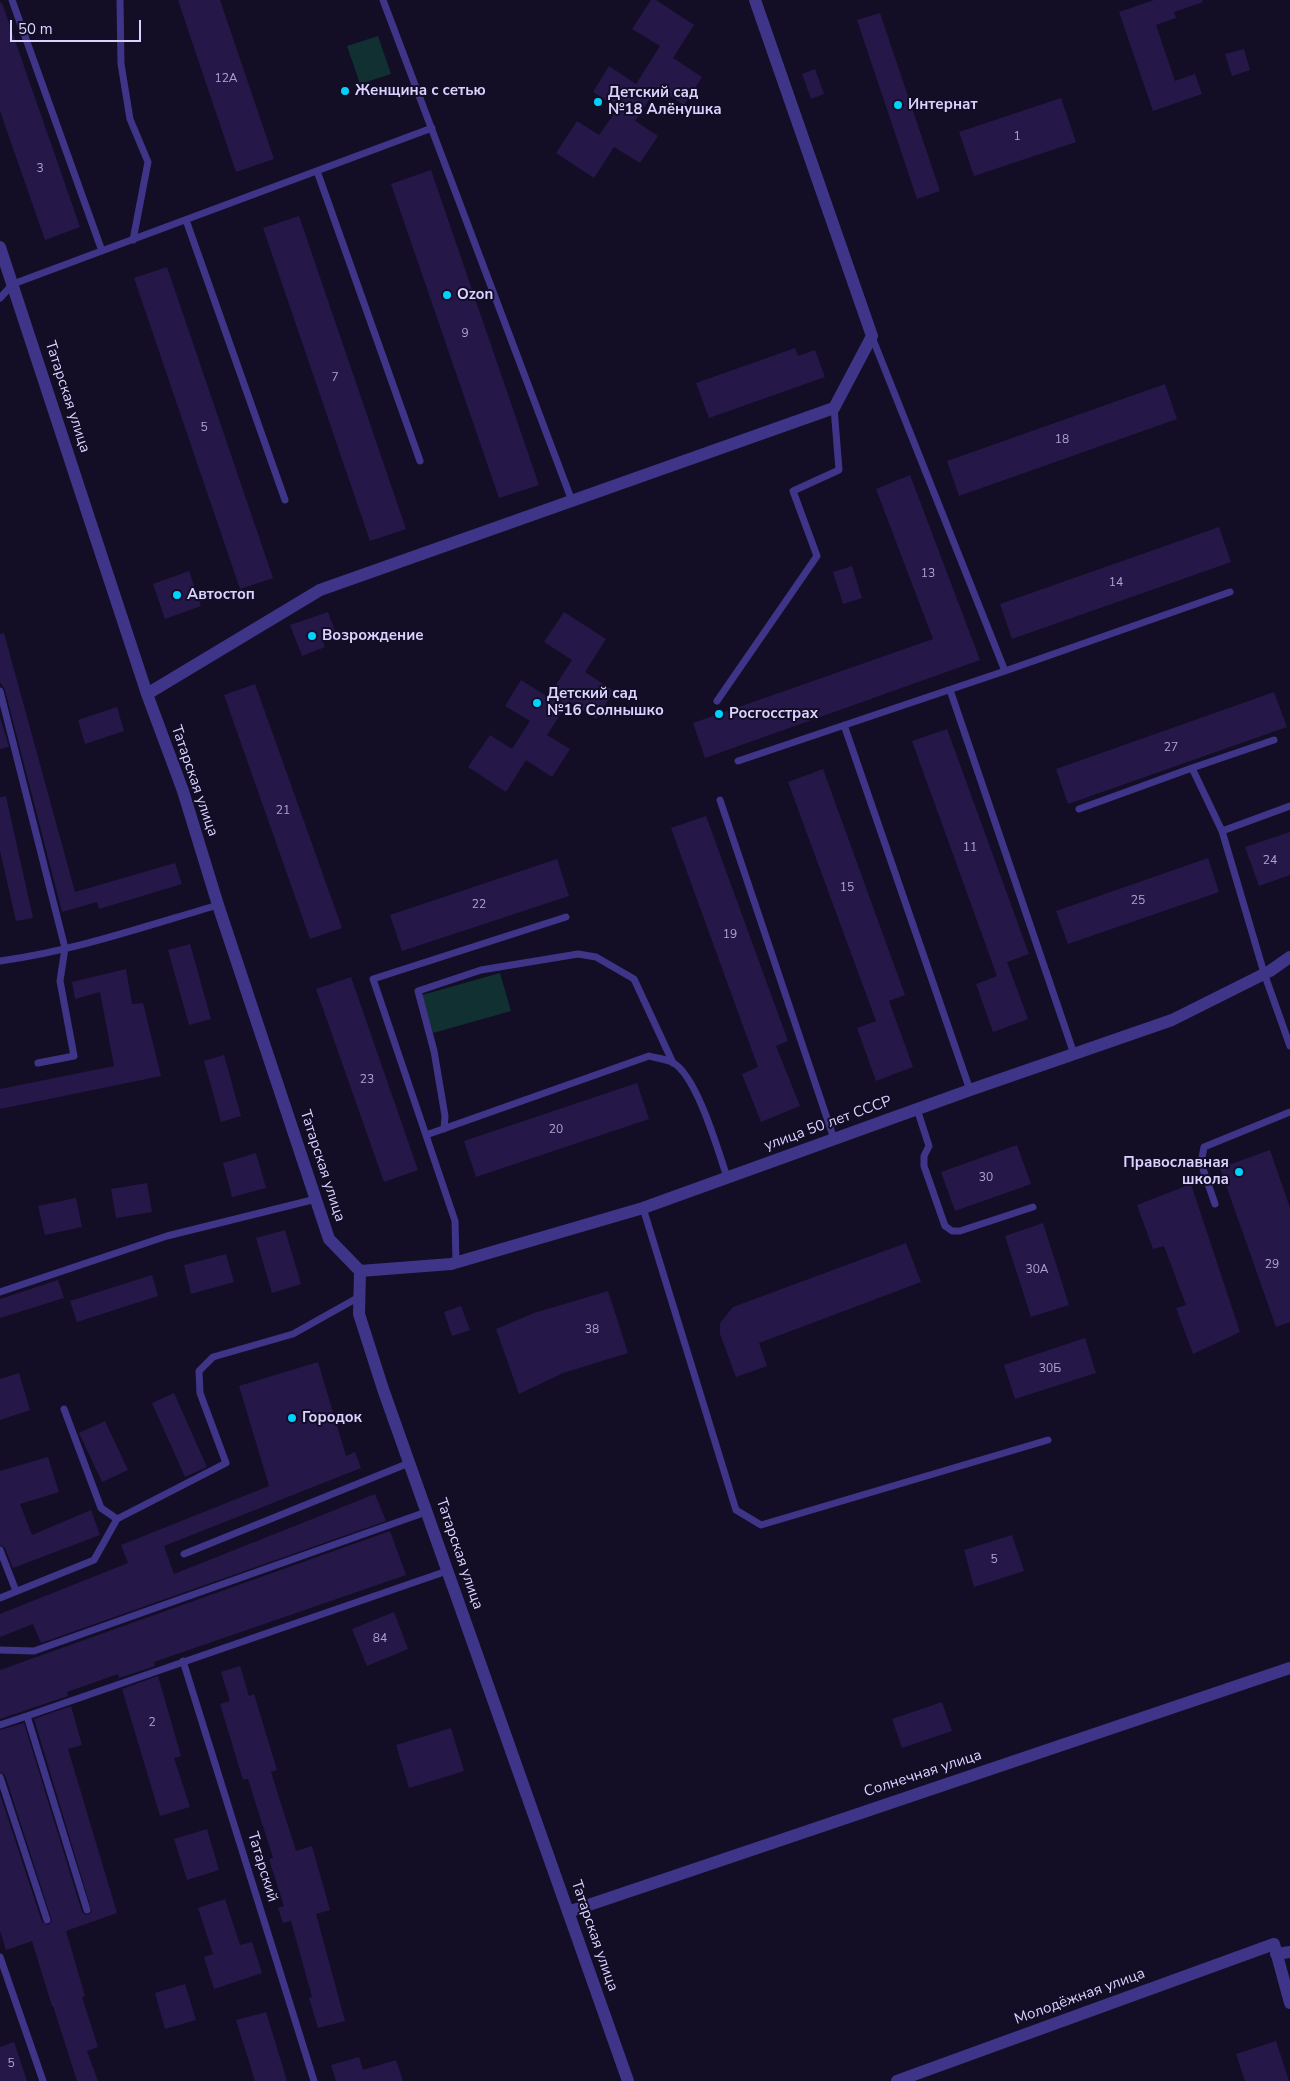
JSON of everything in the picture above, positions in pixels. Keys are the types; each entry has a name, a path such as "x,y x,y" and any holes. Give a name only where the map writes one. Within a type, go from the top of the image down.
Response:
{"street":[{"path":"146,694 320,590 834,408 872,336 755,0"},
{"name":"Татарская улица","path":"0,248 146,694 183,791 218,905 329,1239 360,1271 359,1314 426,1512 628,2081"},
{"name":"улица 50 лет СССР","path":"360,1271 456,1262 643,1208 970,1090 1172,1020 1264,974 1290,957"},
{"name":"Солнечная улица","path":"568,1912 1290,1668"},
{"path":"1275,1949 1290,2003"},
{"name":"Молодёжная улица","path":"897,2081 1275,1949 1290,1952"}],"lane":[{"path":"12,0 102,251"},
{"path":"120,0 121,64 130,119 148,162 133,240"},
{"path":"383,0 572,501"},
{"path":"0,298 13,284 432,128"},
{"path":"317,171 420,461"},
{"path":"186,220 285,500"},
{"path":"872,336 1005,671"},
{"path":"717,701 817,556 793,492 839,470 834,408"},
{"path":"738,761 950,690 1230,592"},
{"path":"950,690 1074,1054"},
{"path":"0,691 65,948 60,982 74,1056 38,1063"},
{"path":"844,725 970,1090"},
{"path":"1079,809 1274,740"},
{"path":"1192,768 1222,831 1264,974 1290,1046"},
{"path":"720,800 834,1139"},
{"path":"1222,831 1290,806"},
{"path":"0,961 30,957 218,905"},
{"path":"456,1262 454,1221 373,979 566,917"},
{"path":"444,1129 445,1116 434,1051 418,991 481,970 578,954 596,958 634,979 673,1063 687,1079 706,1112 727,1177"},
{"path":"426,1135 649,1056 673,1063"},
{"path":"917,1109 929,1146 924,1156 924,1166 946,1226 952,1231 960,1232 1033,1206"},
{"path":"1215,1204 1200,1163 1204,1148 1290,1112"},
{"path":"0,1292 167,1236 316,1199"},
{"path":"643,1208 736,1510 760,1526 1048,1440"},
{"path":"0,1598 94,1560 117,1519 226,1463 200,1393 199,1371 214,1357 293,1334 359,1297"},
{"path":"64,1409 100,1508 117,1519"},
{"path":"184,1554 409,1463"},
{"path":"0,1650 34,1651 426,1512"},
{"path":"0,1550 16,1591"},
{"path":"0,1725 447,1571"},
{"name":"Татарский","path":"183,1661 314,2081"},
{"path":"27,1716 87,1910"},
{"path":"0,1777 47,1920"},
{"path":"0,1957 43,2081"}],"green space":[{"path":"378,36 391,74 360,84 347,46"},
{"path":"500,973 511,1011 433,1033 422,995"}],"building":[{"path":"178,0 220,0 274,159 236,172"},
{"path":"651,0 656,0 694,25 673,58 702,77 684,105 657,88 635,121 658,136 640,163 614,147 594,178 556,153 577,121 599,135 618,108 593,92 609,66 636,84 660,46 632,29"},
{"path":"1154,0 1202,0 1203,2 1174,12 1176,18 1156,25 1175,81 1195,74 1202,94 1153,111 1119,12"},
{"path":"0,3 2,3 80,227 45,240 0,111"},
{"name":"Интернат","path":"880,13 940,191 917,199 857,20"},
{"path":"1244,49 1250,70 1232,76 1225,54"},
{"path":"815,69 824,94 811,99 802,74"},
{"path":"1061,98 1076,142 974,176 959,132"},
{"path":"431,170 539,485 499,498 391,184"},
{"path":"299,216 406,529 370,541 263,228"},
{"path":"167,267 273,578 240,589 134,278"},
{"path":"795,348 798,356 815,350 825,377 709,418 696,383"},
{"path":"1165,384 1177,419 959,496 947,461"},
{"path":"910,475 980,660 705,758 693,723 933,639 876,489"},
{"path":"1219,527 1231,562 1012,639 1000,604"},
{"path":"852,566 862,598 843,604 833,572"},
{"name":"Автостоп","path":"189,571 201,606 165,619 153,584"},
{"name":"Возрождение","path":"328,612 336,634 322,639 325,647 302,656 290,625"},
{"name":"Детский сад №16 Солнышко","path":"564,612 606,639 585,672 614,691 596,719 569,701 547,735 570,749 552,777 526,760 506,792 468,767 490,735 512,749 530,721 505,706 521,680 548,697 572,660 544,642"},
{"path":"4,633 75,892 175,863 182,884 99,909 97,902 62,912 5,690 0,682 0,634"},
{"path":"255,684 342,928 310,939 224,695"},
{"path":"1274,692 1287,727 1068,804 1056,769"},
{"path":"117,707 124,731 85,744 78,720"},
{"path":"0,717 9,747 0,749"},
{"path":"947,729 1029,954 1007,962 1028,1019 993,1032 976,984 997,976 912,741"},
{"path":"823,769 905,995 889,1001 913,1067 876,1081 857,1028 876,1021 788,782"},
{"path":"6,796 33,918 16,921 0,851 0,797"},
{"path":"706,816 788,1041 776,1046 800,1106 761,1122 742,1074 758,1067 671,828"},
{"path":"1290,832 1290,875 1259,886 1245,847"},
{"path":"1208,858 1219,892 1068,944 1056,911"},
{"path":"557,859 569,896 402,951 390,915"},
{"path":"190,944 211,1019 189,1025 168,950"},
{"path":"126,969 132,1004 143,1003 161,1076 0,1109 0,1089 114,1066 100,992 75,999 72,982"},
{"path":"351,977 418,1170 384,1182 316,989"},
{"path":"224,1055 241,1116 221,1122 204,1061"},
{"path":"637,1083 649,1119 476,1177 464,1141"},
{"path":"1017,1145 1031,1184 955,1211 941,1172"},
{"path":"1270,1150 1290,1208 1290,1322 1276,1327 1220,1168"},
{"path":"256,1153 266,1188 232,1197 223,1163"},
{"path":"147,1183 152,1212 116,1218 111,1189"},
{"path":"1191,1184 1240,1332 1193,1354 1176,1308 1186,1305 1164,1246 1153,1249 1137,1205"},
{"path":"76,1198 82,1227 45,1235 38,1206"},
{"path":"1043,1223 1069,1305 1031,1317 1005,1236"},
{"path":"285,1230 301,1284 272,1293 256,1238"},
{"path":"906,1243 921,1282 759,1343 767,1366 736,1377 720,1334 720,1323 733,1307"},
{"path":"226,1254 234,1282 191,1294 184,1265"},
{"path":"152,1275 158,1296 77,1322 70,1301"},
{"path":"58,1280 64,1298 0,1318 0,1299"},
{"path":"608,1291 628,1353 563,1373 519,1394 496,1329 534,1313"},
{"path":"461,1306 470,1330 452,1336 444,1312"},
{"path":"1085,1338 1096,1373 1015,1399 1004,1365"},
{"path":"318,1362 346,1456 355,1452 361,1468 164,1546 174,1574 375,1494 386,1521 41,1643 33,1624 0,1637 0,1614 128,1563 121,1545 269,1486 239,1386"},
{"path":"19,1373 30,1410 0,1420 0,1379"},
{"path":"174,1393 207,1467 185,1477 152,1403"},
{"path":"105,1421 128,1470 102,1482 79,1433"},
{"path":"48,1457 59,1492 20,1504 32,1535 91,1510 100,1535 13,1568 5,1548 0,1545 0,1471"},
{"path":"390,1531 406,1575 154,1662 155,1666 119,1678 118,1674 67,1692 68,1696 0,1719 0,1670"},
{"path":"1012,1535 1024,1571 974,1587 964,1550"},
{"path":"394,1612 408,1649 367,1666 352,1629"},
{"path":"240,1666 249,1696 254,1694 277,1770 271,1772 296,1851 312,1846 330,1910 316,1914 345,2021 318,2028 309,1998 312,1997 291,1921 283,1923 278,1908 284,1906 269,1859 273,1858 248,1779 243,1780 220,1704 230,1701 221,1672"},
{"path":"158,1676 181,1756 174,1758 190,1807 160,1816 122,1689"},
{"path":"942,1702 952,1731 902,1748 892,1719"},
{"path":"71,1706 82,1745 68,1749 117,1913 66,1931 85,1996 82,1997 98,2047 87,2051 98,2081 77,2081 32,1941 6,1950 0,1931 0,1794 42,1922 48,1925 52,1921 5,1775 0,1772 0,1730 24,1723 82,1912 86,1915 92,1912 34,1719"},
{"path":"451,1728 464,1771 409,1788 396,1745"},
{"path":"207,1829 219,1870 187,1880 174,1839"},
{"path":"225,1899 240,1945 252,1942 262,1973 214,1989 204,1957 213,1954 198,1908"},
{"path":"185,1984 196,2020 165,2029 155,1993"},
{"path":"266,2012 287,2081 255,2081 236,2020"},
{"path":"1276,2041 1289,2081 1245,2081 1236,2054"},
{"path":"14,2042 27,2081 0,2081 0,2047"},
{"path":"359,2057 363,2070 396,2060 403,2081 336,2081 331,2065"}],"place":[{"name":"Женщина с сетью","path":"345,91"},
{"name":"Детский сад №18 Алёнушка","path":"598,102"},
{"name":"Интернат","path":"898,105"},
{"name":"Ozon","path":"447,295"},
{"name":"Автостоп","path":"177,595"},
{"name":"Возрождение","path":"312,636"},
{"name":"Детский сад №16 Солнышко","path":"537,703"},
{"name":"Росгосстрах","path":"719,714"},
{"name":"Православная школа","path":"1239,1172"},
{"name":"Городок","path":"292,1418"}]}
